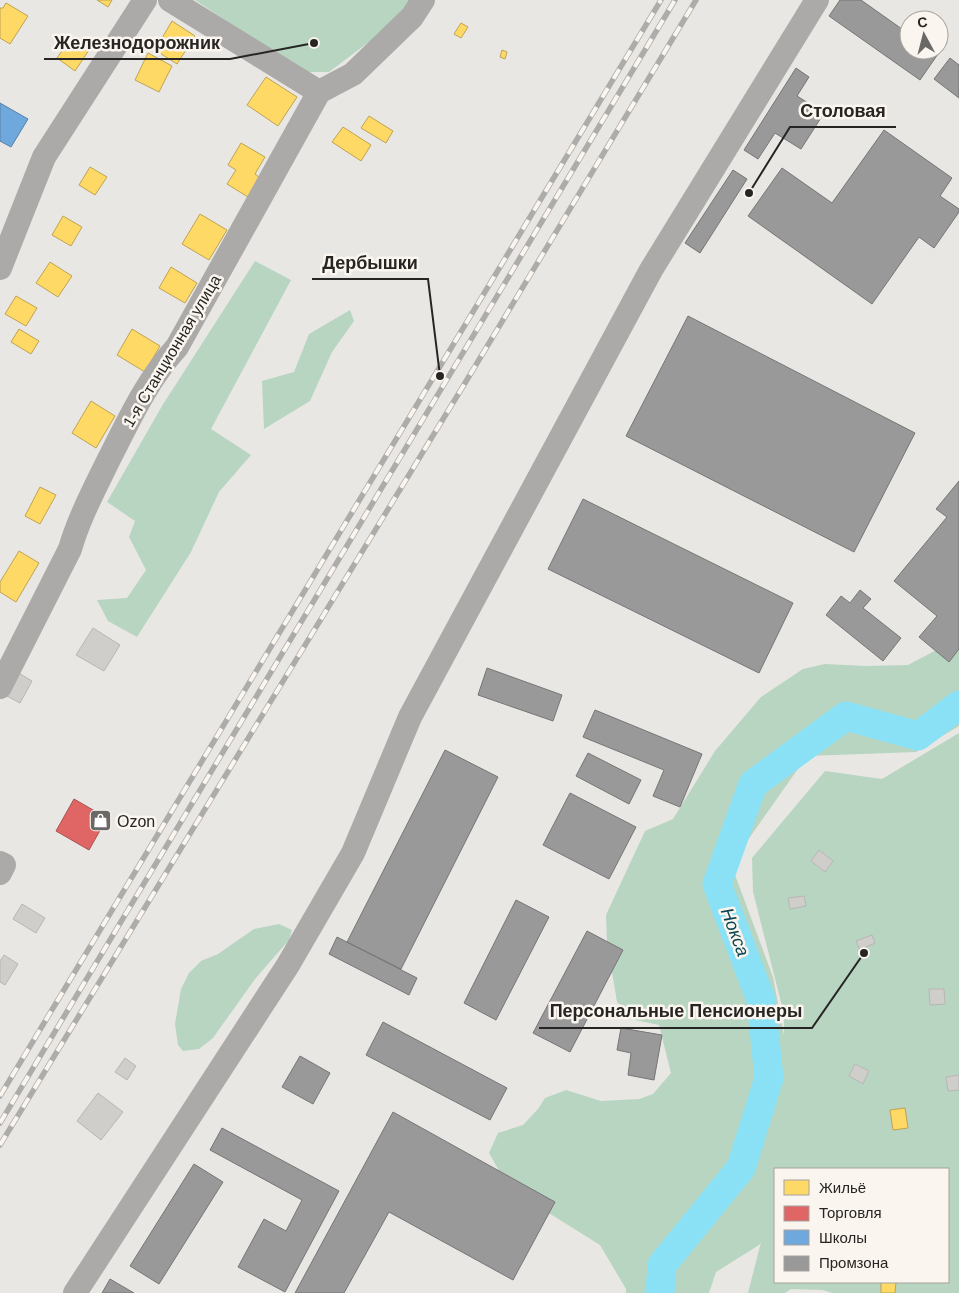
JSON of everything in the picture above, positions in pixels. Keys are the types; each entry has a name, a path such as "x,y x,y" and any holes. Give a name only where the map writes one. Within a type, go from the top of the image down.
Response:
{"street":[{"path":"0,268 44,157 145,0"},
{"path":"170,0 319,92 353,74 412,17 423,0"},
{"path":"75,1293 288,965 353,853 410,717 651,270 817,0"},
{"name":"1-я Станционная улица","path":"0,687 70,549 77,524 131,416 165,361 177,347 319,92"}],"green space":[{"path":"195,0 415,0 406,14 329,72 303,72"},
{"path":"255,261 291,280 211,429 251,455 219,492 191,552 137,637 108,621 97,600 127,598 146,570 129,537 135,521 107,502 162,406"},
{"path":"350,310 354,321 332,352 310,401 264,429 262,381 294,372 309,334"},
{"path":"959,638 959,726 916,752 807,756 731,864 773,977 784,1035 784,1014 753,892 752,858 825,771 882,779 959,733 959,1293 832,1293 823,1290 791,1289 785,1293 748,1293 761,1242 716,1272 709,1293 626,1293 626,1289 600,1245 528,1200 502,1176 489,1153 498,1133 523,1125 538,1109 545,1098 566,1090 601,1101 639,1099 653,1094 671,1073 659,1025 635,1020 617,1002 607,942 606,915 645,831 673,819 715,751 761,697 803,669 825,664 866,666 908,665"},
{"path":"279,924 292,930 289,940 255,979 213,1038 199,1049 183,1051 178,1045 175,1024 181,989 189,973 201,961 218,954 254,929"}],"building: Жильё":[{"path":"97,0 112,0 108,7"},
{"path":"6,3 28,16 10,44 0,38 0,8 3,8"},
{"path":"172,21 195,36 177,64 155,50"},
{"path":"461,23 468,27 461,38 454,34"},
{"path":"71,38 89,50 75,71 57,58"},
{"path":"502,50 507,52 505,59 500,57"},
{"path":"148,53 172,66 159,92 135,80"},
{"path":"266,77 297,97 278,126 247,105"},
{"path":"369,116 393,131 386,143 361,128"},
{"path":"343,127 371,145 361,161 332,142"},
{"path":"241,143 265,157 255,174 260,178 248,197 227,184 236,170 228,165"},
{"path":"90,167 107,177 95,195 79,185"},
{"path":"200,214 227,230 209,260 182,244"},
{"path":"63,216 82,227 71,246 52,235"},
{"path":"50,262 72,276 58,297 36,283"},
{"path":"171,267 197,283 185,303 159,288"},
{"path":"16,296 37,308 26,326 5,314"},
{"path":"19,329 39,341 31,354 11,342"},
{"path":"132,329 160,346 145,372 117,355"},
{"path":"91,401 115,416 96,448 72,433"},
{"path":"40,487 56,495 40,524 25,516"},
{"path":"19,551 39,563 16,602 0,592 0,582"},
{"path":"905,1108 908,1128 893,1130 890,1110"},
{"path":"881,1283 896,1283 895,1293 881,1293"}],"building: Торговля":[{"path":"74,799 107,818 89,850 56,831"}],"building: Школы":[{"path":"0,103 28,119 11,147 0,141"}],"building: Промзона":[{"path":"840,0 861,0 899,27 899,60 934,60 920,80 829,16"},
{"path":"950,58 959,65 959,98 934,79"},
{"path":"796,68 809,77 797,96 824,113 801,149 775,133 758,159 744,150"},
{"path":"884,130 952,178 940,196 959,209 959,212 934,248 919,237 872,304 748,216 782,168 832,203"},
{"path":"733,170 747,179 700,253 685,243"},
{"path":"688,316 915,433 854,552 626,436"},
{"path":"959,481 959,649 949,662 919,637 937,616 894,581 947,517 936,509"},
{"path":"583,499 793,603 759,673 548,569"},
{"path":"860,590 871,599 863,608 901,638 883,661 826,615 841,596 850,603"},
{"path":"487,668 562,695 553,721 478,695"},
{"path":"595,710 702,754 680,807 653,796 664,770 583,737"},
{"path":"445,750 498,777 401,969 347,942"},
{"path":"588,753 641,780 629,804 576,776"},
{"path":"570,793 636,827 609,879 543,845"},
{"path":"516,900 549,917 496,1020 464,1003"},
{"path":"587,931 623,950 570,1052 533,1033"},
{"path":"337,937 417,978 409,995 329,954"},
{"path":"383,1022 507,1088 490,1120 366,1055"},
{"path":"621,1028 662,1035 654,1080 628,1075 631,1053 617,1050"},
{"path":"300,1056 330,1073 313,1104 282,1087"},
{"path":"393,1112 555,1202 513,1280 389,1212 344,1293 295,1293"},
{"path":"222,1128 339,1191 285,1292 238,1267 264,1219 286,1231 302,1200 210,1150"},
{"path":"194,1164 223,1182 159,1284 130,1266"},
{"path":"110,1279 134,1293 102,1293"}],"building: Прочее":[{"path":"93,628 120,645 104,671 76,655"},
{"path":"17,672 32,681 20,703 5,695"},
{"path":"819,850 833,861 825,872 811,861"},
{"path":"804,896 806,906 790,909 788,898"},
{"path":"22,904 45,918 36,933 13,919"},
{"path":"872,935 875,943 860,950 856,941"},
{"path":"4,955 18,964 5,985 0,982 0,961"},
{"path":"929,989 944,989 945,1004 930,1005"},
{"path":"125,1058 136,1066 127,1080 115,1072"},
{"path":"855,1064 869,1071 863,1084 849,1076"},
{"path":"959,1075 959,1090 948,1091 946,1077"},
{"path":"98,1093 123,1112 101,1140 77,1121"}],"waterway":[{"name":"Нокса","path":"660,1293 662,1265 741,1168 769,1078 761,1000 717,884 753,784 846,716 918,736 959,705"}],"railway":[{"path":"0,1096 661,0"},
{"path":"0,1123 675,0"},
{"path":"0,1145 462,388 696,0"}],"place":[{"name":"Железнодорожник","path":"314,43"},
{"name":"Столовая","path":"749,193"},
{"name":"Дербышки","path":"440,376"},
{"name":"Ozon","path":"101,821"},
{"name":"Персональные Пенсионеры","path":"864,953"}]}
